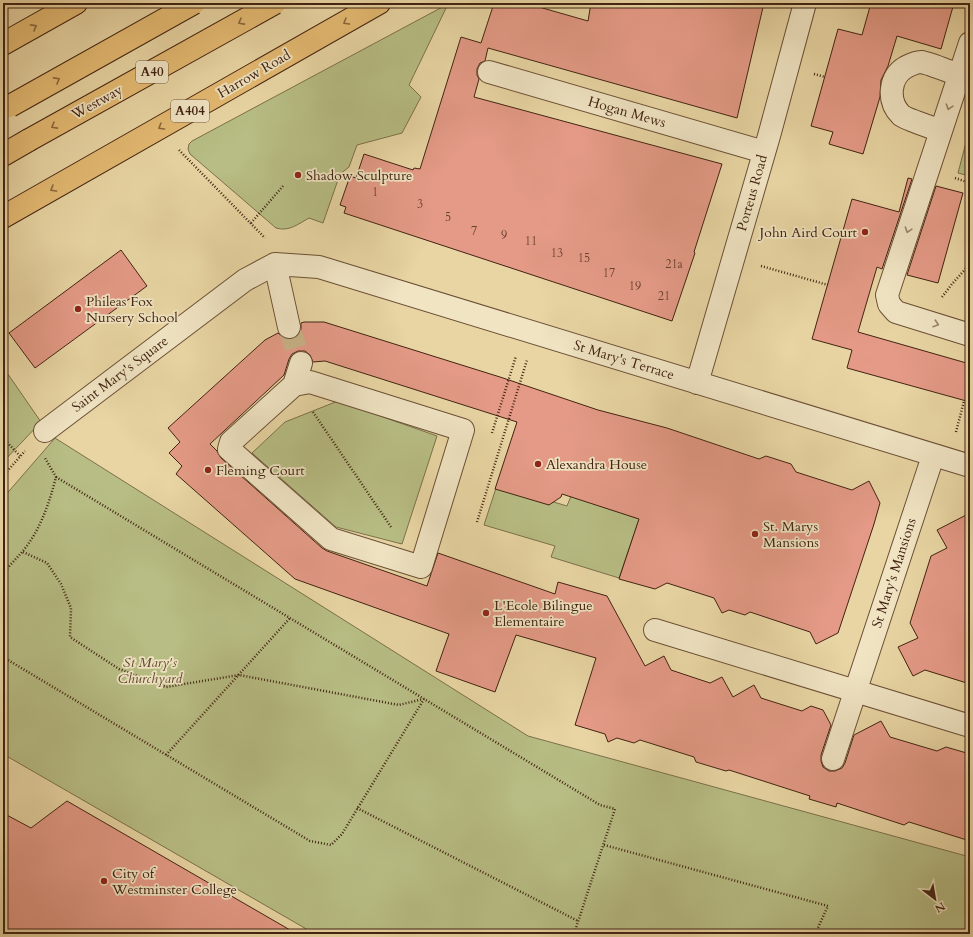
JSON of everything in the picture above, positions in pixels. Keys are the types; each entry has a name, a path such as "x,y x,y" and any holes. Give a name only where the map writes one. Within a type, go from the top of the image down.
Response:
{"main road":[{"path":"7,108 194,3"},
{"name":"Westway","path":"3,155 275,3"},
{"name":"Harrow Road","path":"3,217 379,3"},
{"path":"3,44 67,5"}],"street":[{"name":"Porteus Road","path":"697,383 764,152 805,3"},
{"path":"970,43 887,294 889,304 896,312 970,335"},
{"path":"941,130 902,116 895,108 892,98 892,88 895,78 901,70 910,64 920,62 959,75"},
{"name":"Hogan Mews","path":"489,72 764,152"},
{"path":"275,264 289,327"},
{"name":"St Mary's Terrace","path":"275,264 318,267 970,466"},
{"name":"Saint Mary's Square","path":"38,437 245,280 275,264"},
{"path":"294,385 310,382 463,430 421,567 331,539 229,449 230,442 294,385 301,363"},
{"name":"St Mary's Mansions","path":"833,759 856,691 941,458"},
{"path":"655,630 970,726"}],"path":[{"path":"177,147 265,237 275,264"},
{"path":"251,223 283,186"},
{"path":"733,258 828,285"},
{"path":"926,321 952,284 970,264"},
{"path":"463,430 491,440 529,331"},
{"path":"477,522 529,331"},
{"path":"294,385 393,530"},
{"path":"941,458 964,400"},
{"path":"3,476 38,437"},
{"path":"38,437 42,452 56,477 600,805 615,810 574,934"},
{"path":"3,438 20,456"},
{"path":"3,573 23,552 40,525 51,499 56,477"},
{"path":"23,552 47,563 61,584 71,608 70,637 119,669 166,687 239,675 399,705 424,699"},
{"path":"166,755 290,618"},
{"path":"3,657 310,841 331,846 342,834 424,699"},
{"path":"357,808 578,921"},
{"path":"604,845 828,906 815,934"}],"green space":[{"path":"448,4 409,85 421,97 402,133 357,145 349,167 340,174 323,223 309,218 289,228 276,228 190,154 188,149 189,144 192,141"},
{"path":"970,127 970,176 958,173"},
{"path":"3,367 41,422 3,462"},
{"path":"338,401 437,436 402,544 336,527 252,453 285,422"},
{"name":"St Mary's Churchyard","path":"55,438 528,736 970,857 970,924 961,934 315,934 3,754 3,498"},
{"path":"497,485 567,506 571,496 639,519 619,578 551,557 555,546 484,525"}],"building":[{"path":"494,3 525,3 588,21 591,3 764,3 737,118 488,48 485,61 480,63 477,69 479,79 474,97 722,164 694,252 695,253 672,321 344,213 346,207 340,205 350,176 356,178 364,154 413,170 414,168 420,169 461,37 481,43"},
{"path":"871,3 954,3 941,49 897,36 888,66 881,80 880,97 863,154 829,144 833,132 811,126 838,29 862,35"},
{"path":"908,178 912,179 882,269 877,267 858,332 970,364 970,402 847,368 852,350 812,339 852,199 899,212"},
{"path":"936,186 963,193 938,283 907,275"},
{"name":"Phileas Fox Nursery School","path":"121,250 147,286 35,368 9,333"},
{"path":"324,322 500,377 598,410 667,428 759,459 766,456 791,464 796,472 852,490 869,481 880,503 874,524 838,633 816,644 810,632 750,612 745,615 729,610 722,613 714,598 667,583 655,589 619,579 639,519 562,494 561,497 549,505 495,489 517,422 325,361 313,362 310,355 305,351 298,351 292,354 284,375 210,444 221,458 327,551 427,586 438,553 555,594 558,582 607,596 645,666 664,656 671,670 710,683 722,677 733,697 754,685 761,698 802,711 811,706 823,710 831,725 821,755 821,761 823,767 829,771 835,771 842,768 854,735 881,721 890,737 937,751 946,747 970,754 970,841 909,822 904,825 837,803 836,807 809,799 810,796 729,770 726,771 696,762 694,757 640,740 634,743 617,738 608,742 605,734 575,725 596,658 516,635 495,692 436,671 449,634 295,579 176,474 182,466 169,453 180,442 168,428 265,340 278,333 285,339 292,339 298,336 301,330 301,323"},
{"path":"970,513 970,684 925,670 913,676 898,647 918,638 910,623 931,556 947,548 937,530"},
{"name":"City of Westminster College","path":"67,801 297,934 3,934 3,813 31,828"}],"tunnel":[{"path":"289,327 301,363"}],"place":[{"name":"Shadow Sculpture","path":"298,175"},
{"name":"John Aird Court","path":"865,232"},
{"name":"Phileas Fox Nursery School","path":"78,309"},
{"name":"Alexandra House","path":"538,464"},
{"name":"Fleming Court","path":"208,470"},
{"name":"St. Marys Mansions","path":"755,534"},
{"name":"L'Ecole Bilingue Elementaire","path":"486,613"},
{"name":"City of Westminster College","path":"104,881"}]}
